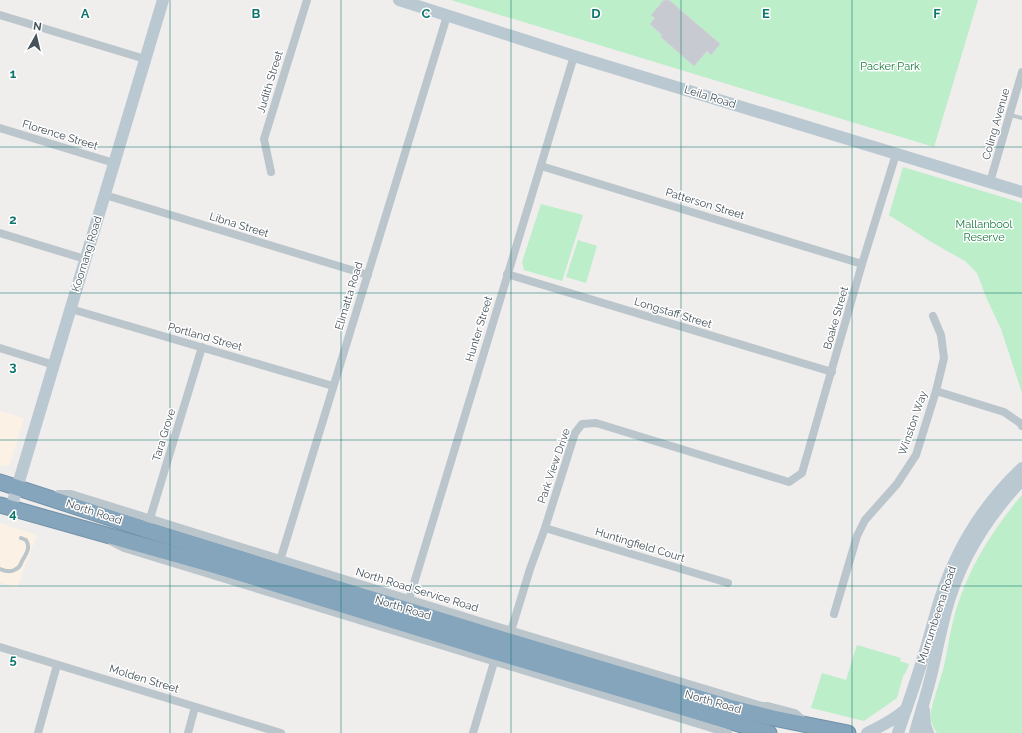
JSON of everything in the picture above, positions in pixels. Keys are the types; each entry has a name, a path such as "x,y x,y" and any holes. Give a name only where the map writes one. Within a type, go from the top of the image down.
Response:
{"highway":[{"name":"North Road","path":"0,482 148,524 277,571 751,731 769,733"},
{"name":"North Road","path":"6,507 213,565 277,571 407,604 500,646 729,707 773,718 848,733"}],"street":[{"name":"Koornang Road","path":"6,507 18,488 163,0"},
{"name":"Judith Street","path":"271,172 264,140 307,0"},
{"name":"Leila Road","path":"403,1 574,56 1022,192"},
{"path":"0,15 145,59"},
{"name":"Elimatta Road","path":"277,571 447,16"},
{"name":"Hunter Street","path":"407,604 574,56"},
{"name":"Coling Avenue","path":"990,182 1022,72"},
{"name":"Florence Street","path":"0,128 114,163"},
{"name":"Boake Street","path":"789,482 802,473 862,264 896,154"},
{"name":"Patterson Street","path":"541,166 862,264"},
{"name":"Libna Street","path":"105,195 368,275"},
{"path":"0,233 85,259"},
{"name":"Longstaff Street","path":"507,274 832,372"},
{"name":"Portland Street","path":"71,309 334,386"},
{"name":"Winston Way","path":"834,614 857,536 864,520 897,484 916,456 936,391 944,358 941,335 933,316"},
{"name":"Tara Grove","path":"148,524 202,347"},
{"path":"0,348 54,365"},
{"path":"936,391 1004,412 1022,426"},
{"name":"Park View Drive","path":"473,733 500,646 545,528 576,433 582,424 596,423 789,482"},
{"name":"Murrumbeena Road","path":"898,733 923,660 941,596 960,551 989,506 1022,468"},
{"name":"Murrumbeena Road","path":"915,733 946,611 956,581 975,544 995,512 1022,480"},
{"name":"Huntingfield Court","path":"545,528 728,583"},
{"path":"94,532 124,548 500,646 762,706 773,718"},
{"path":"500,646 728,733"},
{"name":"Molden Street","path":"0,647 281,733"},
{"path":"38,733 58,665"},
{"path":"923,705 925,725 928,733"},
{"name":"North Road","path":"762,706 768,706 796,713 809,725"},
{"path":"188,733 195,707"},
{"path":"867,733 887,724 898,717 906,709"}],"lane":[{"path":"1010,114 1022,118"},
{"path":"0,569 8,571 16,570 20,565 28,551 29,544 26,540 21,538"}],"shaded area":[{"path":"0,411 24,418 10,464 5,466 0,465"},
{"path":"0,523 37,535 17,588 0,582"}],"green space":[{"name":"Packer Park","path":"451,0 978,0 934,147"},
{"name":"Mallanbool Reserve","path":"903,167 1022,203 1022,393 1001,329 977,273 965,261 889,215"},
{"path":"541,204 583,215 562,281 524,270 522,262"},
{"path":"578,240 597,246 586,283 566,277"},
{"path":"1022,495 1022,733 937,733 932,723 931,711 943,670 954,618 961,594 983,549 1001,521"},
{"path":"857,645 901,658 900,661 909,664 903,676 897,698 864,721 811,708 822,673 846,680"}],"building":[{"path":"664,0 669,0 720,44 711,55 707,51 694,66 661,37 662,35 650,24 655,18 651,15"}]}
